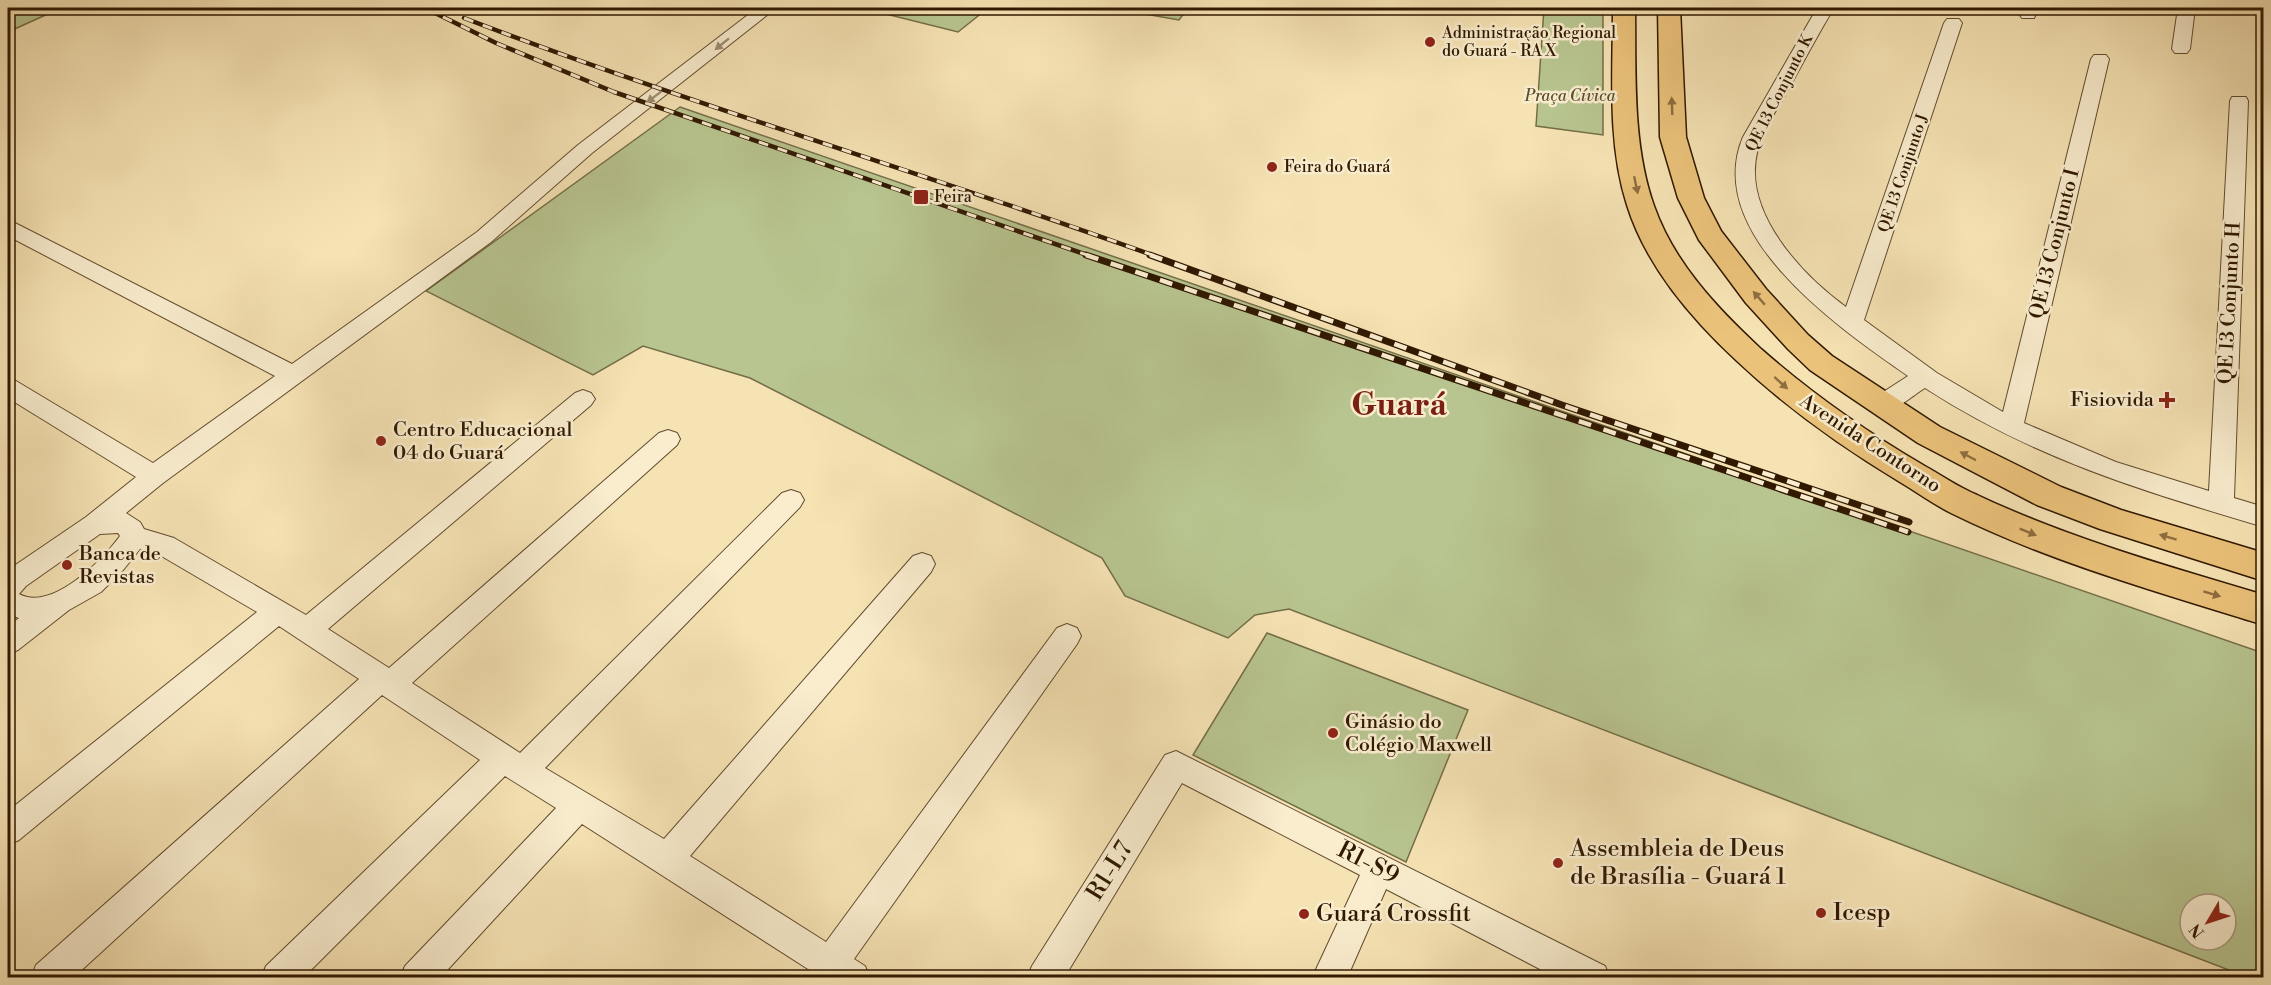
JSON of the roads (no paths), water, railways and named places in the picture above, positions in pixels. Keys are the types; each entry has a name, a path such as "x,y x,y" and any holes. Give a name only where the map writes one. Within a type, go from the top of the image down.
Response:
{"main road":[{"name":"Avenida Contorno","path":"1624,8 1628,149 1640,205 1653,235 1677,276 1698,303 1737,344 1796,397 1847,434 1964,504 2078,551 2264,610"},
{"name":"Avenida Contorno","path":"1669,8 1673,137 1691,198 1709,234 1756,296 1798,342 1821,363 1929,435 2049,496 2112,520 2264,567"},
{"path":"1628,127 1639,137 1649,140 1658,141 1673,137"},
{"path":"1737,344 1763,335 1774,335 1798,342"},
{"path":"1964,504 1994,504 2004,500 2008,492 2006,482 1998,471"}],"street":[{"name":"QE 13 Conjunto K","path":"1825,8 1762,120 1748,149 1745,164 1747,186 1756,214 1768,239 1810,290 1924,377 2011,428 2092,462 2264,517"},
{"path":"2181,49 2186,8"},
{"path":"58,604 31,608 8,600 16,578 94,524 154,476 436,274 508,217 654,118 761,30 776,11"},
{"name":"QE 13 Conjunto J","path":"1852,322 1953,23"},
{"name":"QE 13 Conjunto I","path":"2011,428 2100,59"},
{"name":"QE 13 Conjunto H","path":"2222,505 2239,100"},
{"path":"8,228 295,376"},
{"path":"1882,405 1924,377"},
{"path":"8,387 154,476"},
{"path":"308,629 583,399"},
{"path":"48,977 386,681 668,439"},
{"path":"278,978 513,764 791,500"},
{"path":"94,524 124,524 131,530 134,537"},
{"path":"8,642 110,566 134,537"},
{"path":"134,537 165,545 278,610 513,764 842,970 1067,636"},
{"path":"667,859 922,564"},
{"path":"8,830 278,610"},
{"name":"R1-S9","path":"1176,765 1575,973"},
{"name":"R1-L7","path":"1044,978 1176,765"},
{"path":"417,978 579,805"},
{"path":"1329,978 1379,869"}],"railway":[{"path":"425,8 496,43 614,92 1090,256"},
{"path":"464,18 722,110 1155,256"},
{"path":"1086,255 1908,532"},
{"path":"1150,255 1562,405 1909,522"}],"place":[{"name":"Administração Regional do Guará - RA X","path":"1430,42"},
{"name":"Feira do Guará","path":"1272,167"},
{"name":"Feira","path":"921,197"},
{"name":"Fisiovida","path":"2167,400"},
{"name":"Centro Educacional 04 do Guará","path":"381,441"},
{"name":"Banca de Revistas","path":"67,565"},
{"name":"Ginásio do Colégio Maxwell","path":"1333,733"},
{"name":"Assembleia de Deus de Brasília - Guará 1","path":"1558,863"},
{"name":"Icesp","path":"1821,913"},
{"name":"Guará Crossfit","path":"1304,914"}],"district":[{"name":"Guará","path":"1399,405"}],"park label":[{"name":"Praça Cívica","path":"1570,96"}]}
